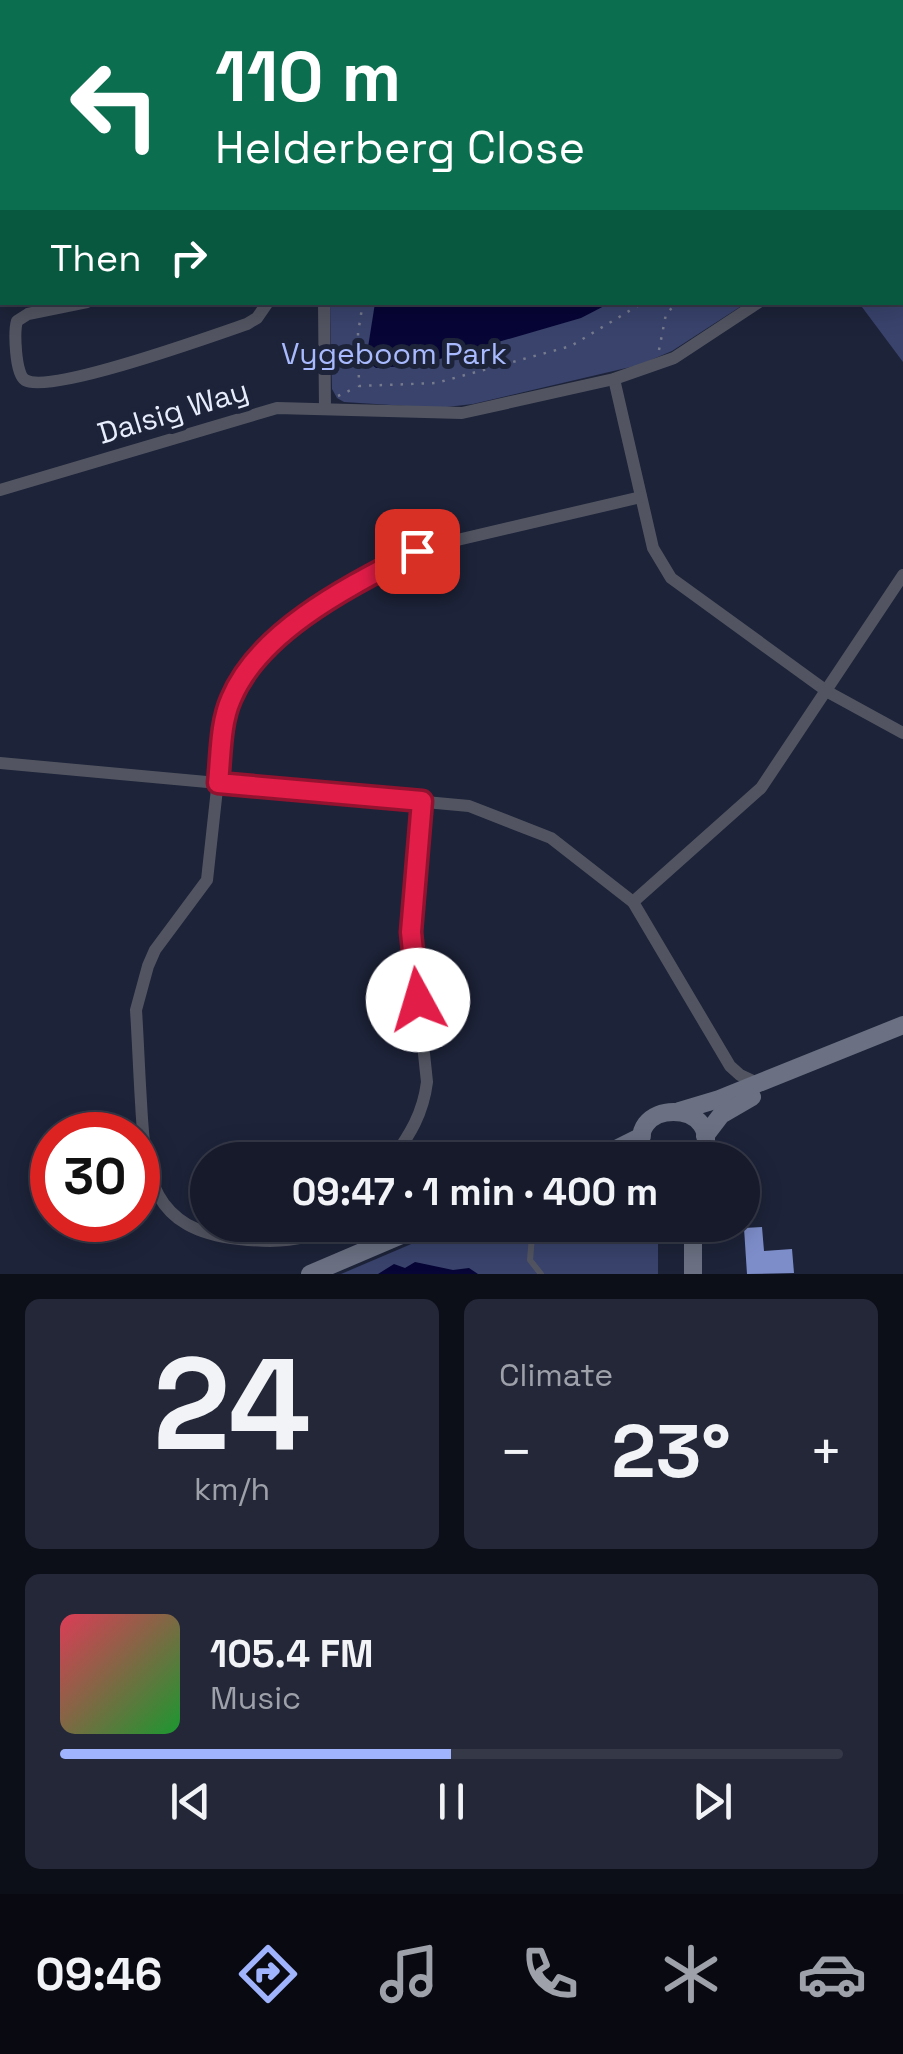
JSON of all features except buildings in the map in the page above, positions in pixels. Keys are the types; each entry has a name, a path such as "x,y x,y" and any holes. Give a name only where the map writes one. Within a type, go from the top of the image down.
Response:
{"street":[{"path":"72,305 28,314 17,321 22,378 35,382 149,358 248,324 266,305"},
{"path":"324,305 326,406"},
{"name":"Dalsig Way","path":"0,490 265,410 326,406 462,413 614,379 656,366 692,348 755,305"},
{"path":"614,379 654,548 671,578 828,692 903,733"},
{"path":"190,1226 157,1193 148,1175 136,1010 155,950 207,880 225,716 232,696 273,642 322,604 402,558 436,544 641,497"},
{"path":"633,902 754,797 903,575"},
{"path":"0,763 469,806 550,838 633,902 730,1066 757,1083"},
{"path":"404,1142 417,1123 427,1082 411,932 422,801"},
{"path":"630,1142 642,1136 652,1119 669,1110 679,1111 720,1099 903,1027"},
{"path":"704,1142 721,1114 732,1106 903,1027"},
{"path":"720,1099 728,1085 730,1066"},
{"path":"679,1111 696,1120 705,1136"},
{"path":"642,1136 643,1142"},
{"path":"310,1274 385,1242"},
{"path":"693,1242 693,1274"}],"lane":[{"path":"532,1242 530,1260 541,1274"}],"path":[{"path":"358,386 362,305"},
{"path":"326,406 358,386 436,383 572,346 639,305"},
{"path":"656,366 666,314 675,305"}],"green space":[{"name":"Vygeboom Park","path":"330,305 743,305 672,351 639,365 473,404 438,408 344,402 332,389"},
{"path":"860,305 903,305 903,362"},
{"path":"416,1242 658,1242 658,1274 341,1274"}],"shaded area":[{"path":"375,305 606,305 581,318 419,365 376,368 366,360"},
{"path":"415,1262 453,1270 469,1268 478,1274 378,1274 394,1264 405,1268"}],"route":[{"path":"417,551 322,604 273,642 232,696 225,716 218,783 422,801 411,932 418,1000"}]}
